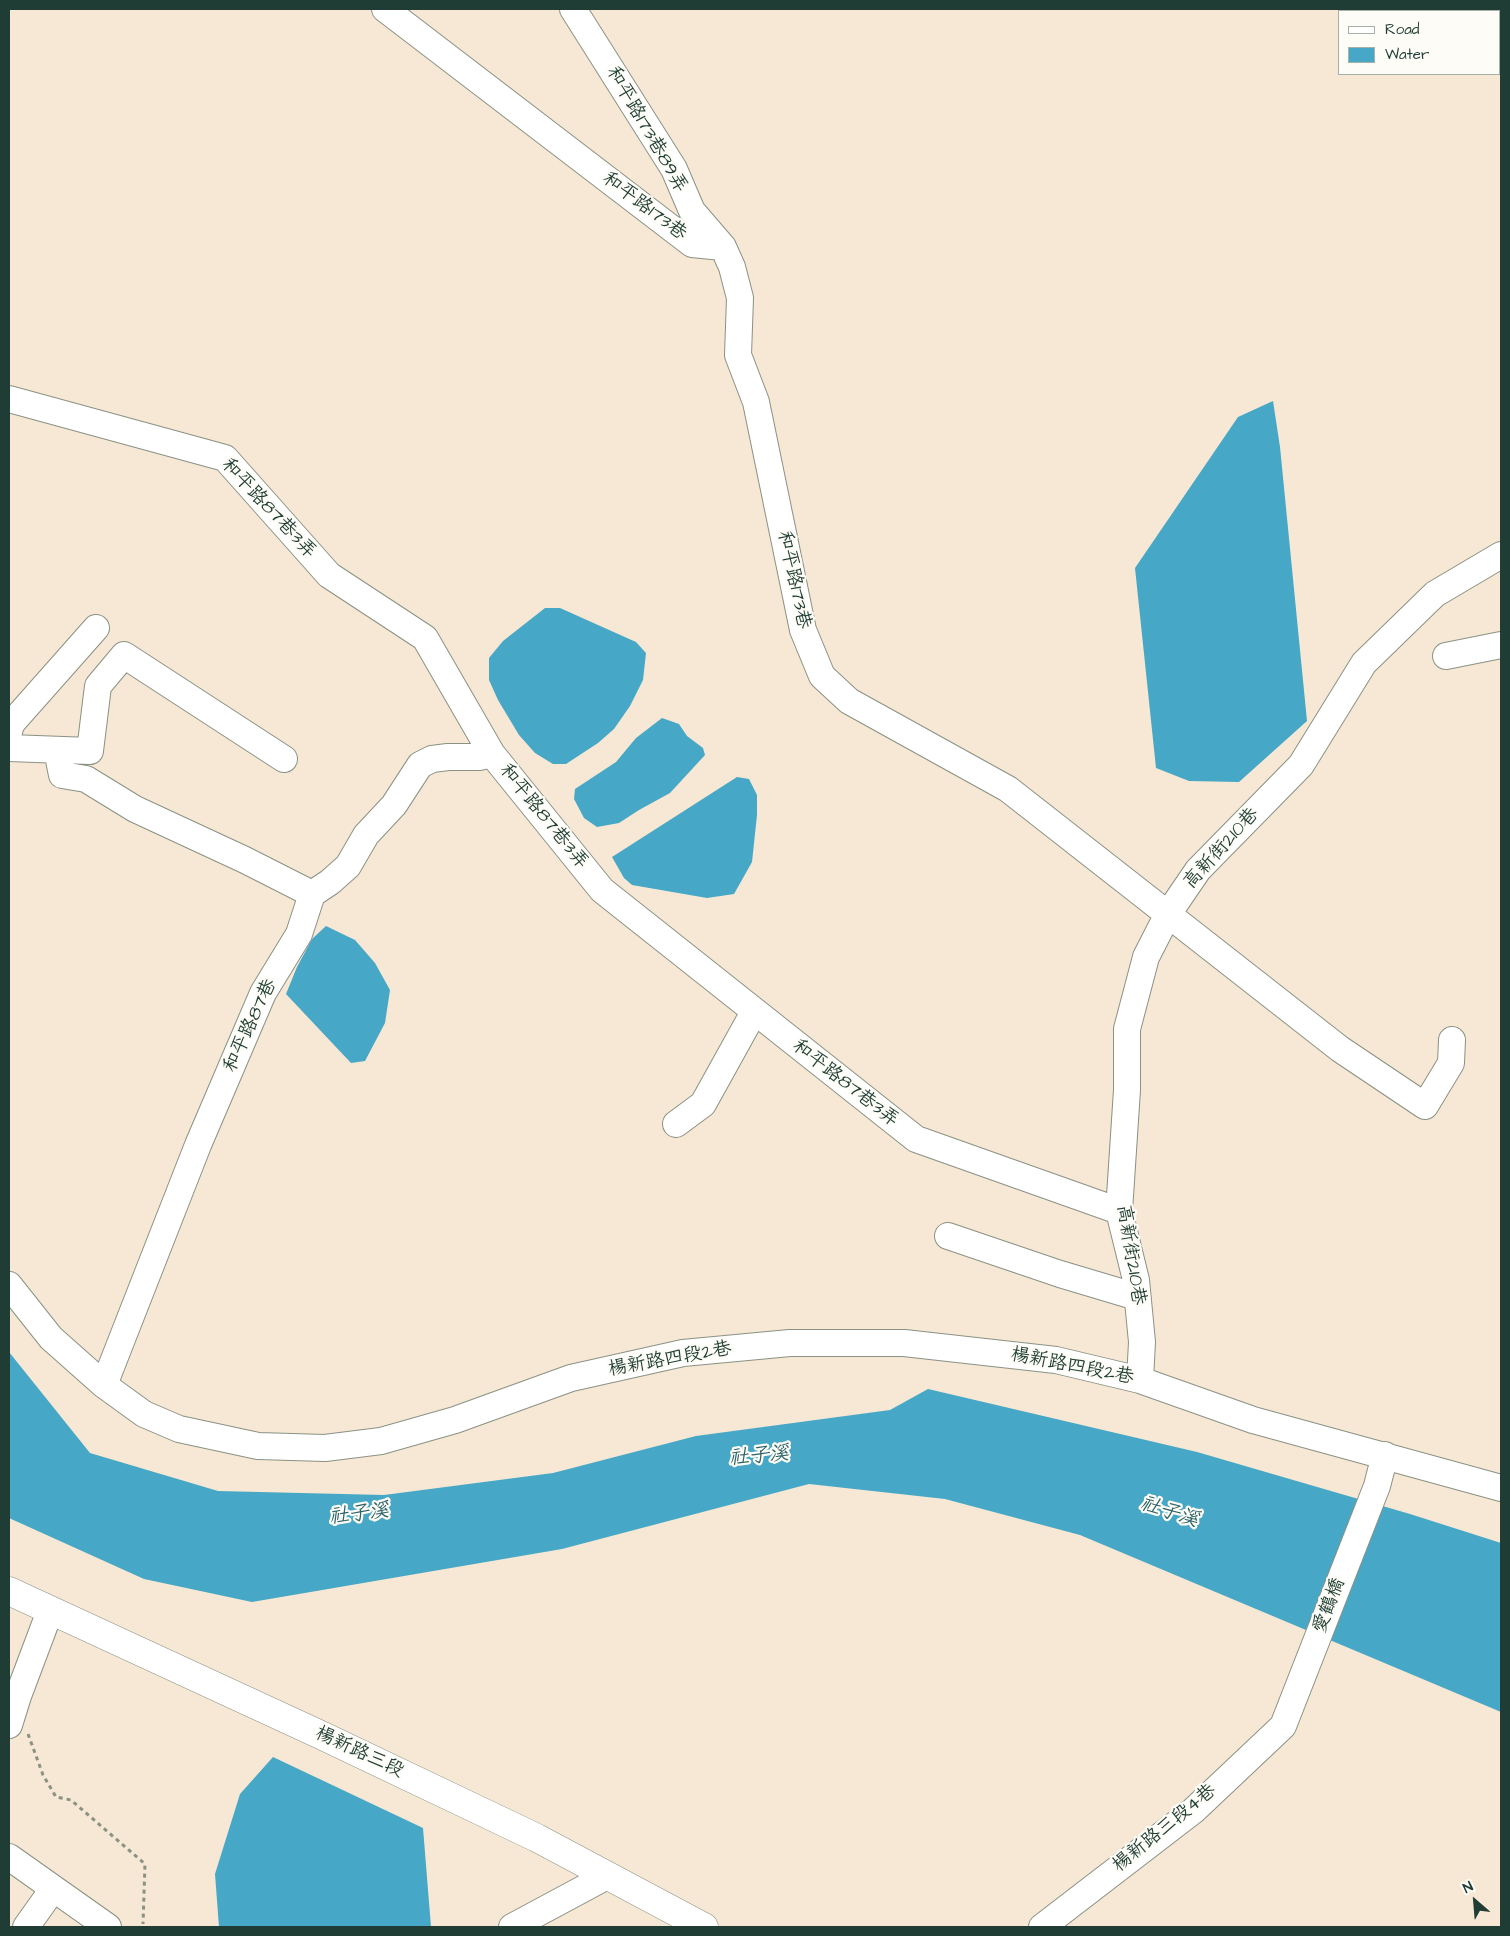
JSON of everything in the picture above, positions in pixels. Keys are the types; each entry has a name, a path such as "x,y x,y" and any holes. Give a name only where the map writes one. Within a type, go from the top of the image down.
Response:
{"main road":[{"name":"楊新路三段","path":"9,1591 323,1736 537,1838 704,1927"}],"street":[{"name":"和平路173巷","path":"385,9 692,244 723,247 732,267 740,298 738,355 756,402 803,630 822,676 849,701 1008,789 1168,914"},
{"name":"和平路173巷89弄","path":"573,9 674,169 692,211 723,247"},
{"name":"和平路87巷3弄","path":"9,399 225,458 329,575 425,638 492,754 602,890 916,1139 1119,1211"},
{"name":"高新街210巷","path":"1140,1380 1142,1342 1136,1280 1119,1211 1127,1090 1128,1029 1146,957 1168,914 1198,870 1301,765 1364,663 1435,594 1501,555"},
{"path":"9,732 11,724 96,628"},
{"path":"1446,656 1501,646"},
{"path":"9,748 90,751 98,686 124,655 284,759"},
{"path":"57,750 62,775 86,779 135,809 245,860 312,894 330,882 348,866 366,835 394,805 420,765 432,759 479,757 492,754"},
{"name":"和平路87巷","path":"104,1385 198,1145 262,993 299,934 312,894"},
{"path":"1168,914 1340,1049 1425,1106 1451,1063 1452,1040"},
{"path":"676,1124 703,1104 754,1012"},
{"path":"948,1236 1060,1274 1138,1297"},
{"name":"楊新路四段2巷","path":"9,1285 52,1338 104,1385 144,1414 179,1429 258,1446 325,1448 381,1441 455,1420 580,1376 683,1353 790,1343 904,1343 1056,1360 1140,1380 1252,1420 1385,1455"},
{"path":"1385,1455 1501,1488"},
{"name":"愛鶴橋","path":"1283,1726 1377,1486 1385,1455"},
{"path":"18,1730 18,1696 50,1611"},
{"name":"楊新路三段4巷","path":"1042,1927 1193,1811 1283,1726"},
{"path":"9,1858 108,1927"},
{"path":"512,1927 607,1876"},
{"path":"26,1927 53,1888"}],"path":[{"path":"18,1730 56,1797 71,1800 145,1864 144,1924"}],"water":[{"path":"1273,401 1280,447 1307,721 1239,782 1189,781 1156,768 1135,568 1238,417"},
{"path":"545,608 560,608 636,642 646,653 643,680 630,706 614,729 598,743 566,764 553,764 535,753 519,735 498,700 489,680 489,658 503,641"},
{"path":"662,718 679,724 687,736 703,748 705,755 670,793 619,823 597,827 584,818 574,799 575,789 616,762 636,738"},
{"path":"737,777 749,779 757,795 757,815 752,862 734,894 707,898 632,885 624,878 612,857"},
{"path":"326,926 355,940 375,963 390,990 385,1023 365,1061 351,1063 286,994 297,967 312,939"},
{"name":"社子溪","path":"9,1352 90,1453 218,1491 384,1495 553,1473 696,1436 890,1410 928,1389 1197,1452 1410,1514 1501,1543 1501,1712 1080,1535 945,1499 809,1484 562,1549 252,1602 144,1579 9,1518"},
{"path":"273,1757 423,1828 431,1927 219,1927 215,1874 240,1794"}]}
